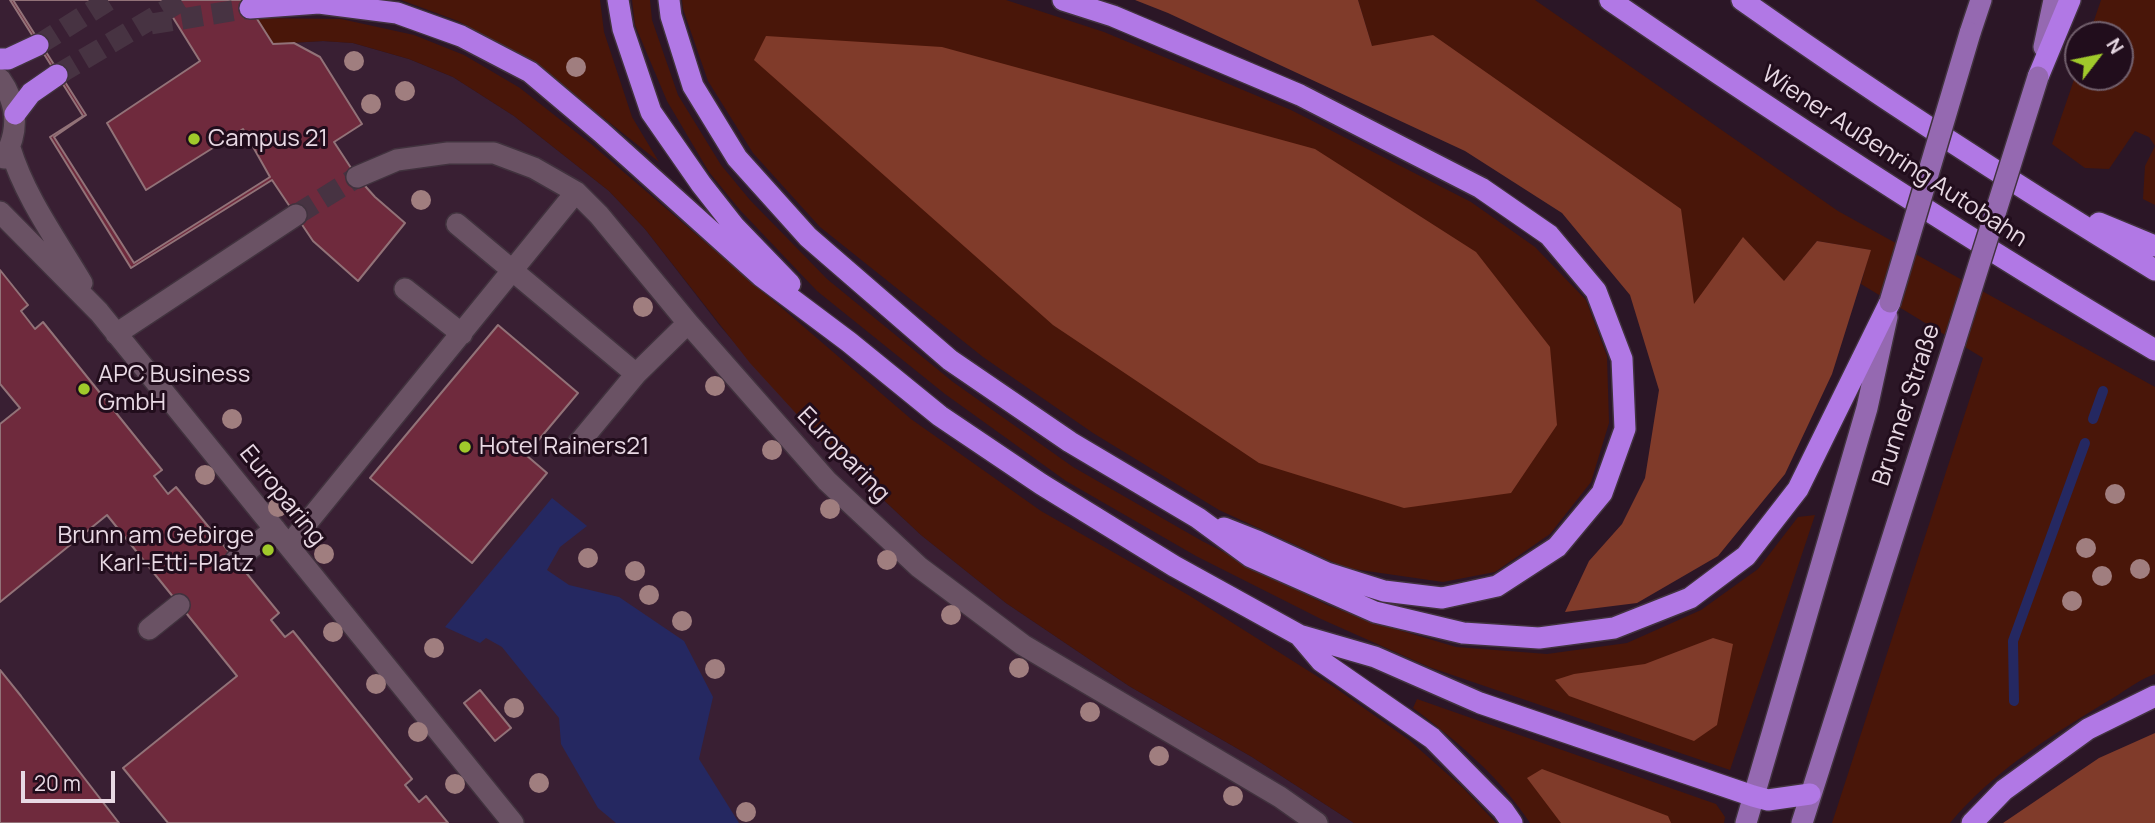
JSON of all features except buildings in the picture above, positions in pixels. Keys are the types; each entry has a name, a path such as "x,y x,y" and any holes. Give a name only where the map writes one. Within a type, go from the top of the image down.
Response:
{"highway":[{"path":"618,0 622,29 651,112 734,226 849,342"},
{"path":"669,0 671,16 693,86 737,158 808,237 950,360 1070,442 1198,518 1251,557 1375,612 1463,633 1539,638 1614,628 1690,598 1746,556 1798,489 1890,302"},
{"path":"1063,0 1113,16 1300,95 1481,188 1549,235 1596,291 1622,359 1625,429 1601,493 1557,547 1497,586 1442,598 1384,592 1326,573 1257,541 1198,518"},
{"name":"Wiener Außenring Autobahn","path":"1609,0 1777,114 2027,275 2155,350"},
{"name":"Wiener Außenring Autobahn","path":"1742,0 1828,61 2032,195 2155,270"},
{"path":"2038,77 2070,0"},
{"path":"250,8 320,3 397,12 461,36 530,72 761,276 849,342 940,416 1041,484 1174,566 1299,635 1375,657 1480,703 1753,796 1768,800 1810,794"},
{"path":"0,59 8,59 38,45"},
{"path":"15,114 31,93 57,75"},
{"path":"2032,195 2155,246"},
{"path":"1299,635 1321,661 1433,738 1503,810 1512,823"},
{"path":"1972,823 2004,790 2088,730 2155,696"}],"main road":[{"name":"Brunner Straße","path":"1746,823 1867,408 1890,302 1981,0"},
{"name":"Brunner Straße","path":"1802,823 2038,77 2054,0"}],"street":[{"path":"0,79 7,88 15,114 15,131 5,156"},
{"name":"Europaring","path":"357,177 397,160 448,153 494,152 534,168 576,192 599,215 688,323 827,481 919,567 1023,645 1280,797 1317,823"},
{"name":"Europaring","path":"5,156 18,173 99,312 513,823"},
{"path":"289,545 576,192"},
{"name":"Europaring","path":"0,212 99,312"},
{"path":"116,334 296,215"},
{"path":"457,224 636,374"},
{"path":"405,289 462,334"},
{"path":"578,444 636,374 688,323"},
{"path":"236,560 275,528"},
{"path":"149,629 179,605"}],"shaded area":[{"path":"0,0 245,0 273,44 323,41 353,43 409,59 453,77 514,116 609,191 645,229 720,326 824,444 921,535 1006,603 1129,686 1252,757 1354,823 0,823"},
{"path":"401,0 600,0 604,32 632,117 659,162 536,64 458,21"},
{"path":"632,0 650,0 652,20 678,95 721,165 750,200 827,279 953,382 1073,467 1202,541 1327,605 1456,647 1547,654 1627,643 1701,610 1758,569 1798,517 1815,515 1730,770 1429,667 1321,619 1196,556 1066,481 945,394 817,291 740,210 709,172 667,101 635,25"},
{"path":"682,0 1006,0 1104,32 1291,110 1471,202 1535,247 1586,300 1607,356 1609,423 1591,482 1550,534 1495,572 1443,582 1346,568 1219,510 1093,433 983,357 820,227 753,153 708,81"},
{"path":"1135,0 1358,0 1372,46 1433,35 1681,209 1694,304 1743,237 1784,281 1817,241 1871,250 1832,374 1785,474 1718,556 1637,603 1565,612 1589,561 1622,524 1645,478 1659,390 1630,295 1562,213 1465,151"},
{"path":"1358,0 1535,0 1838,211 2155,387 2155,674 2133,685 2026,754 1985,786 1950,823 1832,823 1983,358 1861,284 1870,250 1817,241 1784,282 1693,305 1372,46"},
{"path":"2101,0 2155,0 2155,146 2149,137 2135,131 2109,169 2085,168 2052,144 2070,91 2134,91 2134,21 2094,21"},
{"path":"256,18 341,19 414,35 464,55 520,88 591,144 911,419 1041,511 1190,596 1334,687 1409,740 1463,788 1496,823 1354,823 1252,757 1129,686 1006,603 921,535 824,444 750,363 645,229 609,191 514,116 453,77 409,59 353,43 323,41 273,44"},
{"path":"766,36 942,47 1315,149 1476,252 1550,347 1557,425 1511,493 1404,508 1259,463 1053,325 754,60"},
{"path":"2155,146 2155,205 2143,199 2145,166"},
{"path":"552,498 587,526 560,547 547,570 569,585 619,597 684,641 713,697 699,759 739,823 616,823 598,808 561,744 559,718 502,647 486,638 480,643 445,627"},
{"path":"1713,638 1733,644 1717,725 1694,741 1569,696 1555,680 1574,674 1645,664"},
{"path":"1417,699 1716,804 1725,817 1724,823 1530,823 1492,775 1413,708"},
{"path":"2155,733 2155,823 2003,823 2099,758"},
{"path":"1542,769 1668,816 1671,823 1561,823 1527,778"}],"waterway":[{"path":"2093,419 2103,391"},
{"path":"2014,701 2013,641 2085,443"}],"tunnel":[{"path":"38,45 109,0"},
{"path":"57,75 183,0"},
{"path":"151,24 250,8"},
{"path":"296,215 357,177"}],"place":[{"name":"Campus 21","path":"194,139"},
{"name":"APC Business GmbH","path":"84,389"},
{"name":"Hotel Rainers21","path":"465,447"},
{"name":"Brunn am Gebirge Karl-Etti-Platz","path":"268,550"}]}
